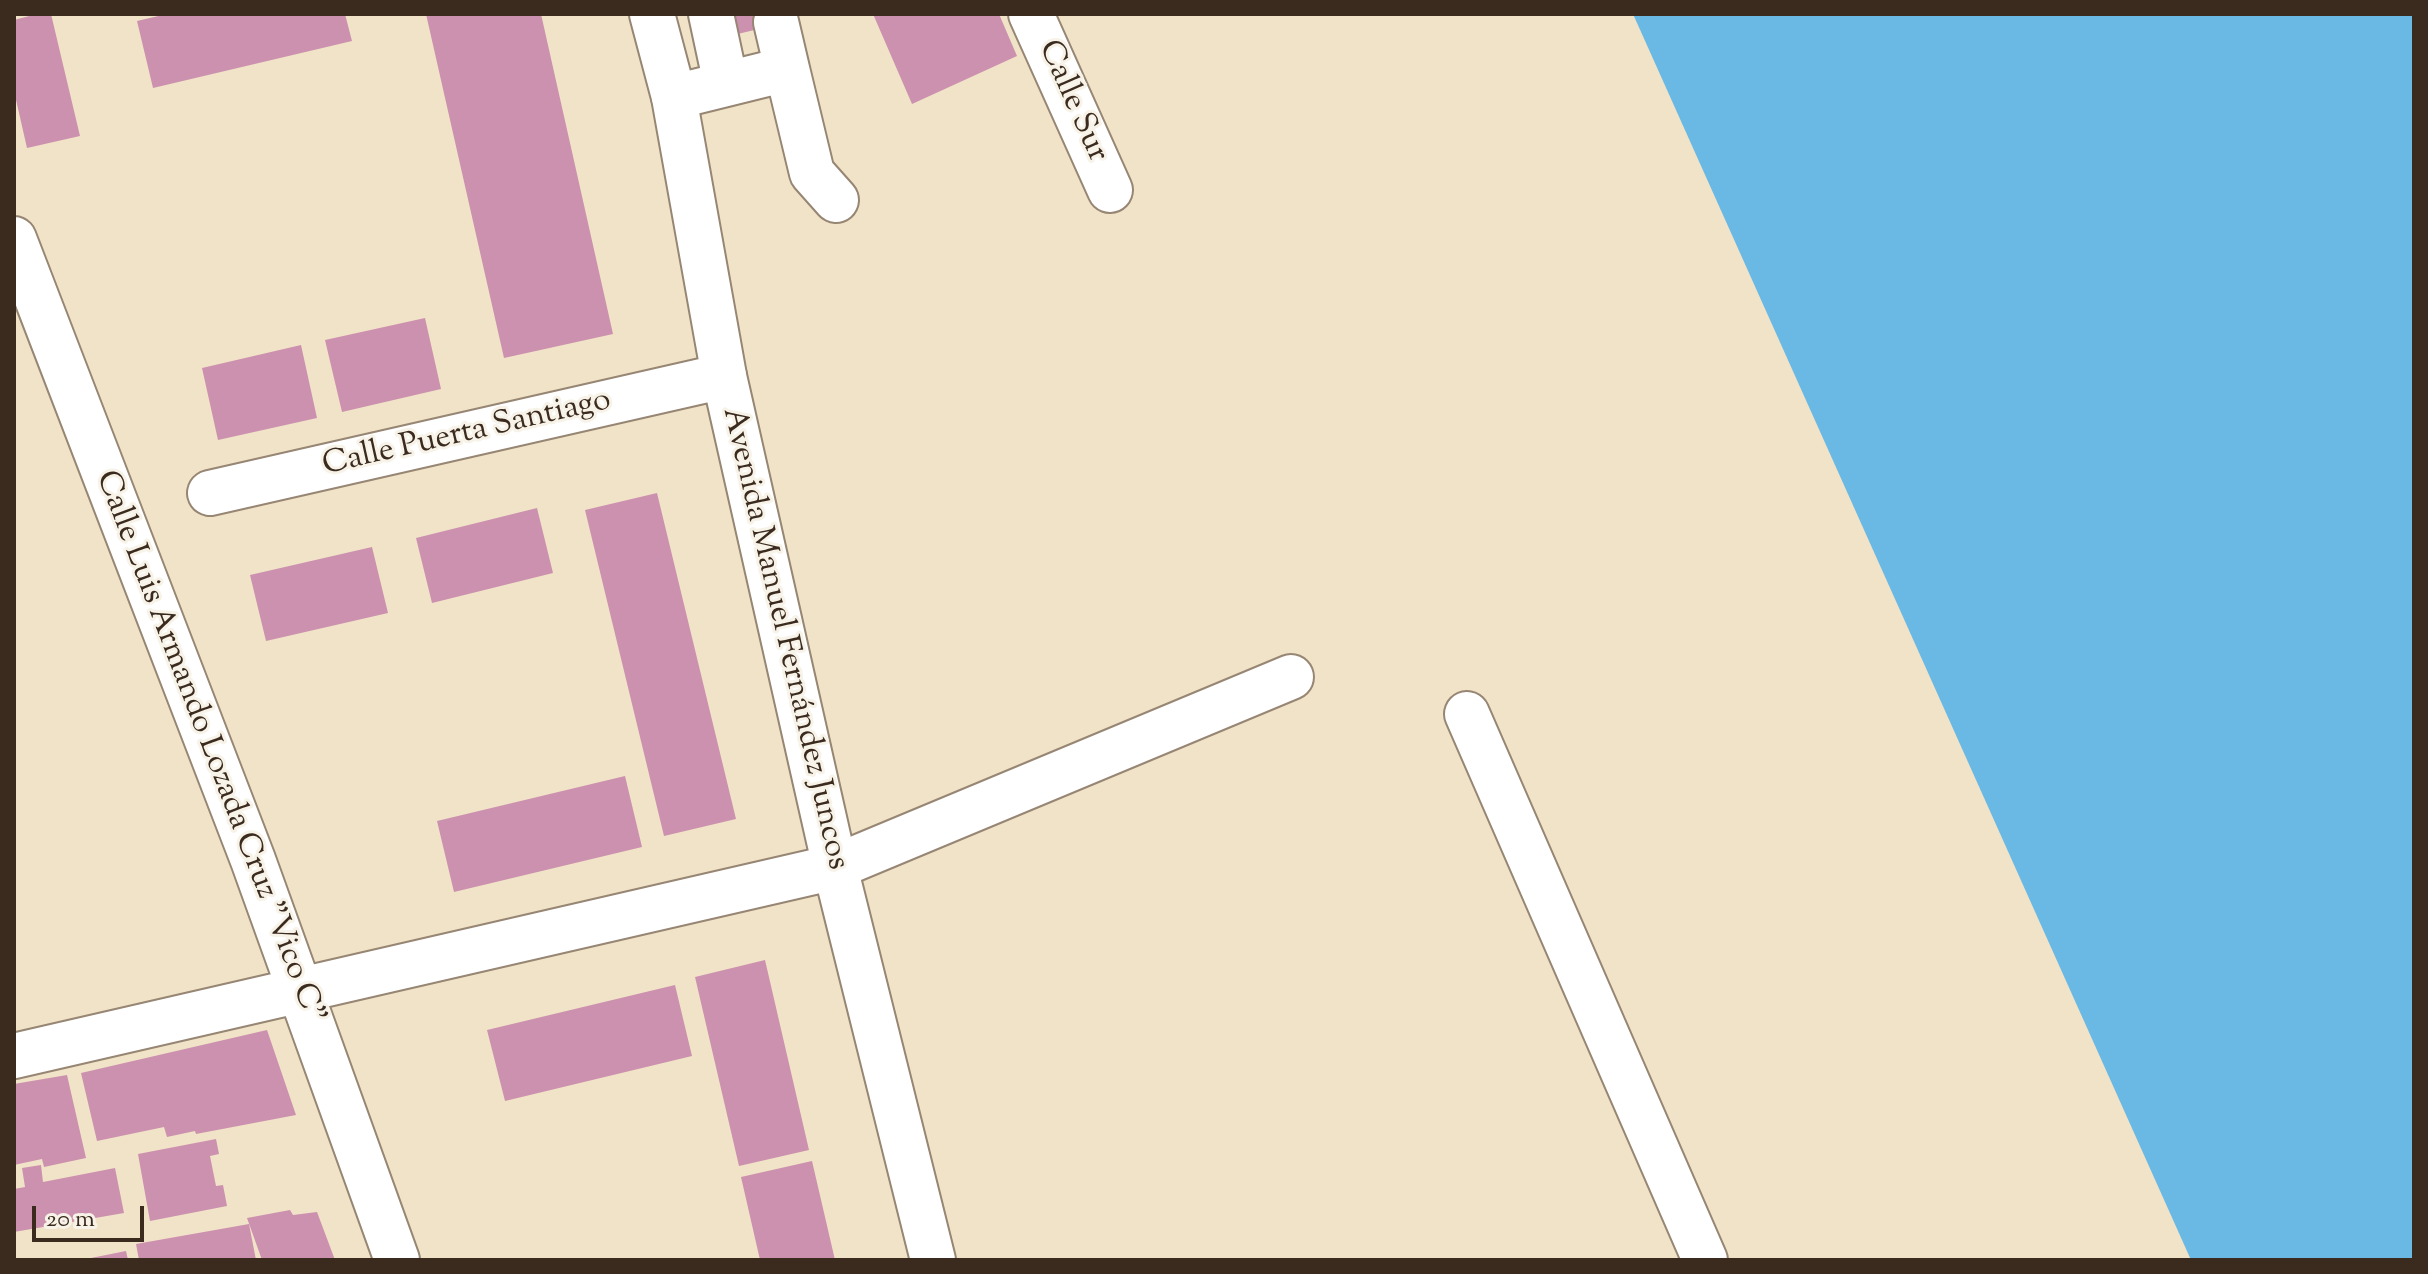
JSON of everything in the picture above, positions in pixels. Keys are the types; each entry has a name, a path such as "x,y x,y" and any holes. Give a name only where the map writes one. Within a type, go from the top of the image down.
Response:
{"street":[{"name":"Avenida Manuel Fernández Juncos","path":"652,14 674,97 724,376 835,867 933,1260"},
{"path":"711,14 726,84"},
{"name":"Calle Sur","path":"1031,14 1110,190"},
{"path":"776,22 812,173 836,200"},
{"path":"674,97 787,69"},
{"name":"Calle Luis Armando Lozada Cruz \"Vico C\"","path":"14,239 253,860 397,1260"},
{"name":"Calle Puerta Santiago","path":"210,493 724,376"},
{"path":"14,1056 835,867 1291,677"},
{"path":"1467,714 1705,1260"}],"water":[{"path":"1633,14 2414,14 2414,1260 2191,1260"}],"building":[{"path":"51,14 80,136 27,148 14,91 14,20"},
{"path":"167,14 345,14 352,41 153,88 137,21"},
{"path":"426,14 541,14 613,334 504,358"},
{"path":"719,14 764,14 767,27 725,37"},
{"path":"873,14 999,14 1017,56 912,104"},
{"path":"425,318 441,389 342,412 325,340"},
{"path":"301,345 317,418 218,440 202,368"},
{"path":"657,493 736,819 664,836 585,510"},
{"path":"537,508 553,573 432,603 416,538"},
{"path":"372,547 388,613 266,641 250,575"},
{"path":"625,776 642,847 454,892 437,821"},
{"path":"765,960 809,1150 739,1166 695,977"},
{"path":"675,985 692,1056 505,1101 487,1030"},
{"path":"267,1030 296,1115 196,1134 195,1131 167,1137 164,1127 97,1141 81,1073"},
{"path":"67,1075 86,1158 44,1167 42,1159 14,1165 14,1084"},
{"path":"216,1139 219,1154 210,1156 216,1186 223,1185 227,1206 150,1221 138,1154"},
{"path":"812,1161 835,1260 760,1260 741,1177"},
{"path":"41,1165 43,1182 115,1168 124,1213 14,1232 14,1189 25,1187 22,1168"},
{"path":"290,1210 293,1215 317,1212 335,1260 262,1260 247,1218"},
{"path":"249,1224 256,1260 139,1260 136,1244"},
{"path":"126,1251 128,1260 86,1260 86,1259"}]}
